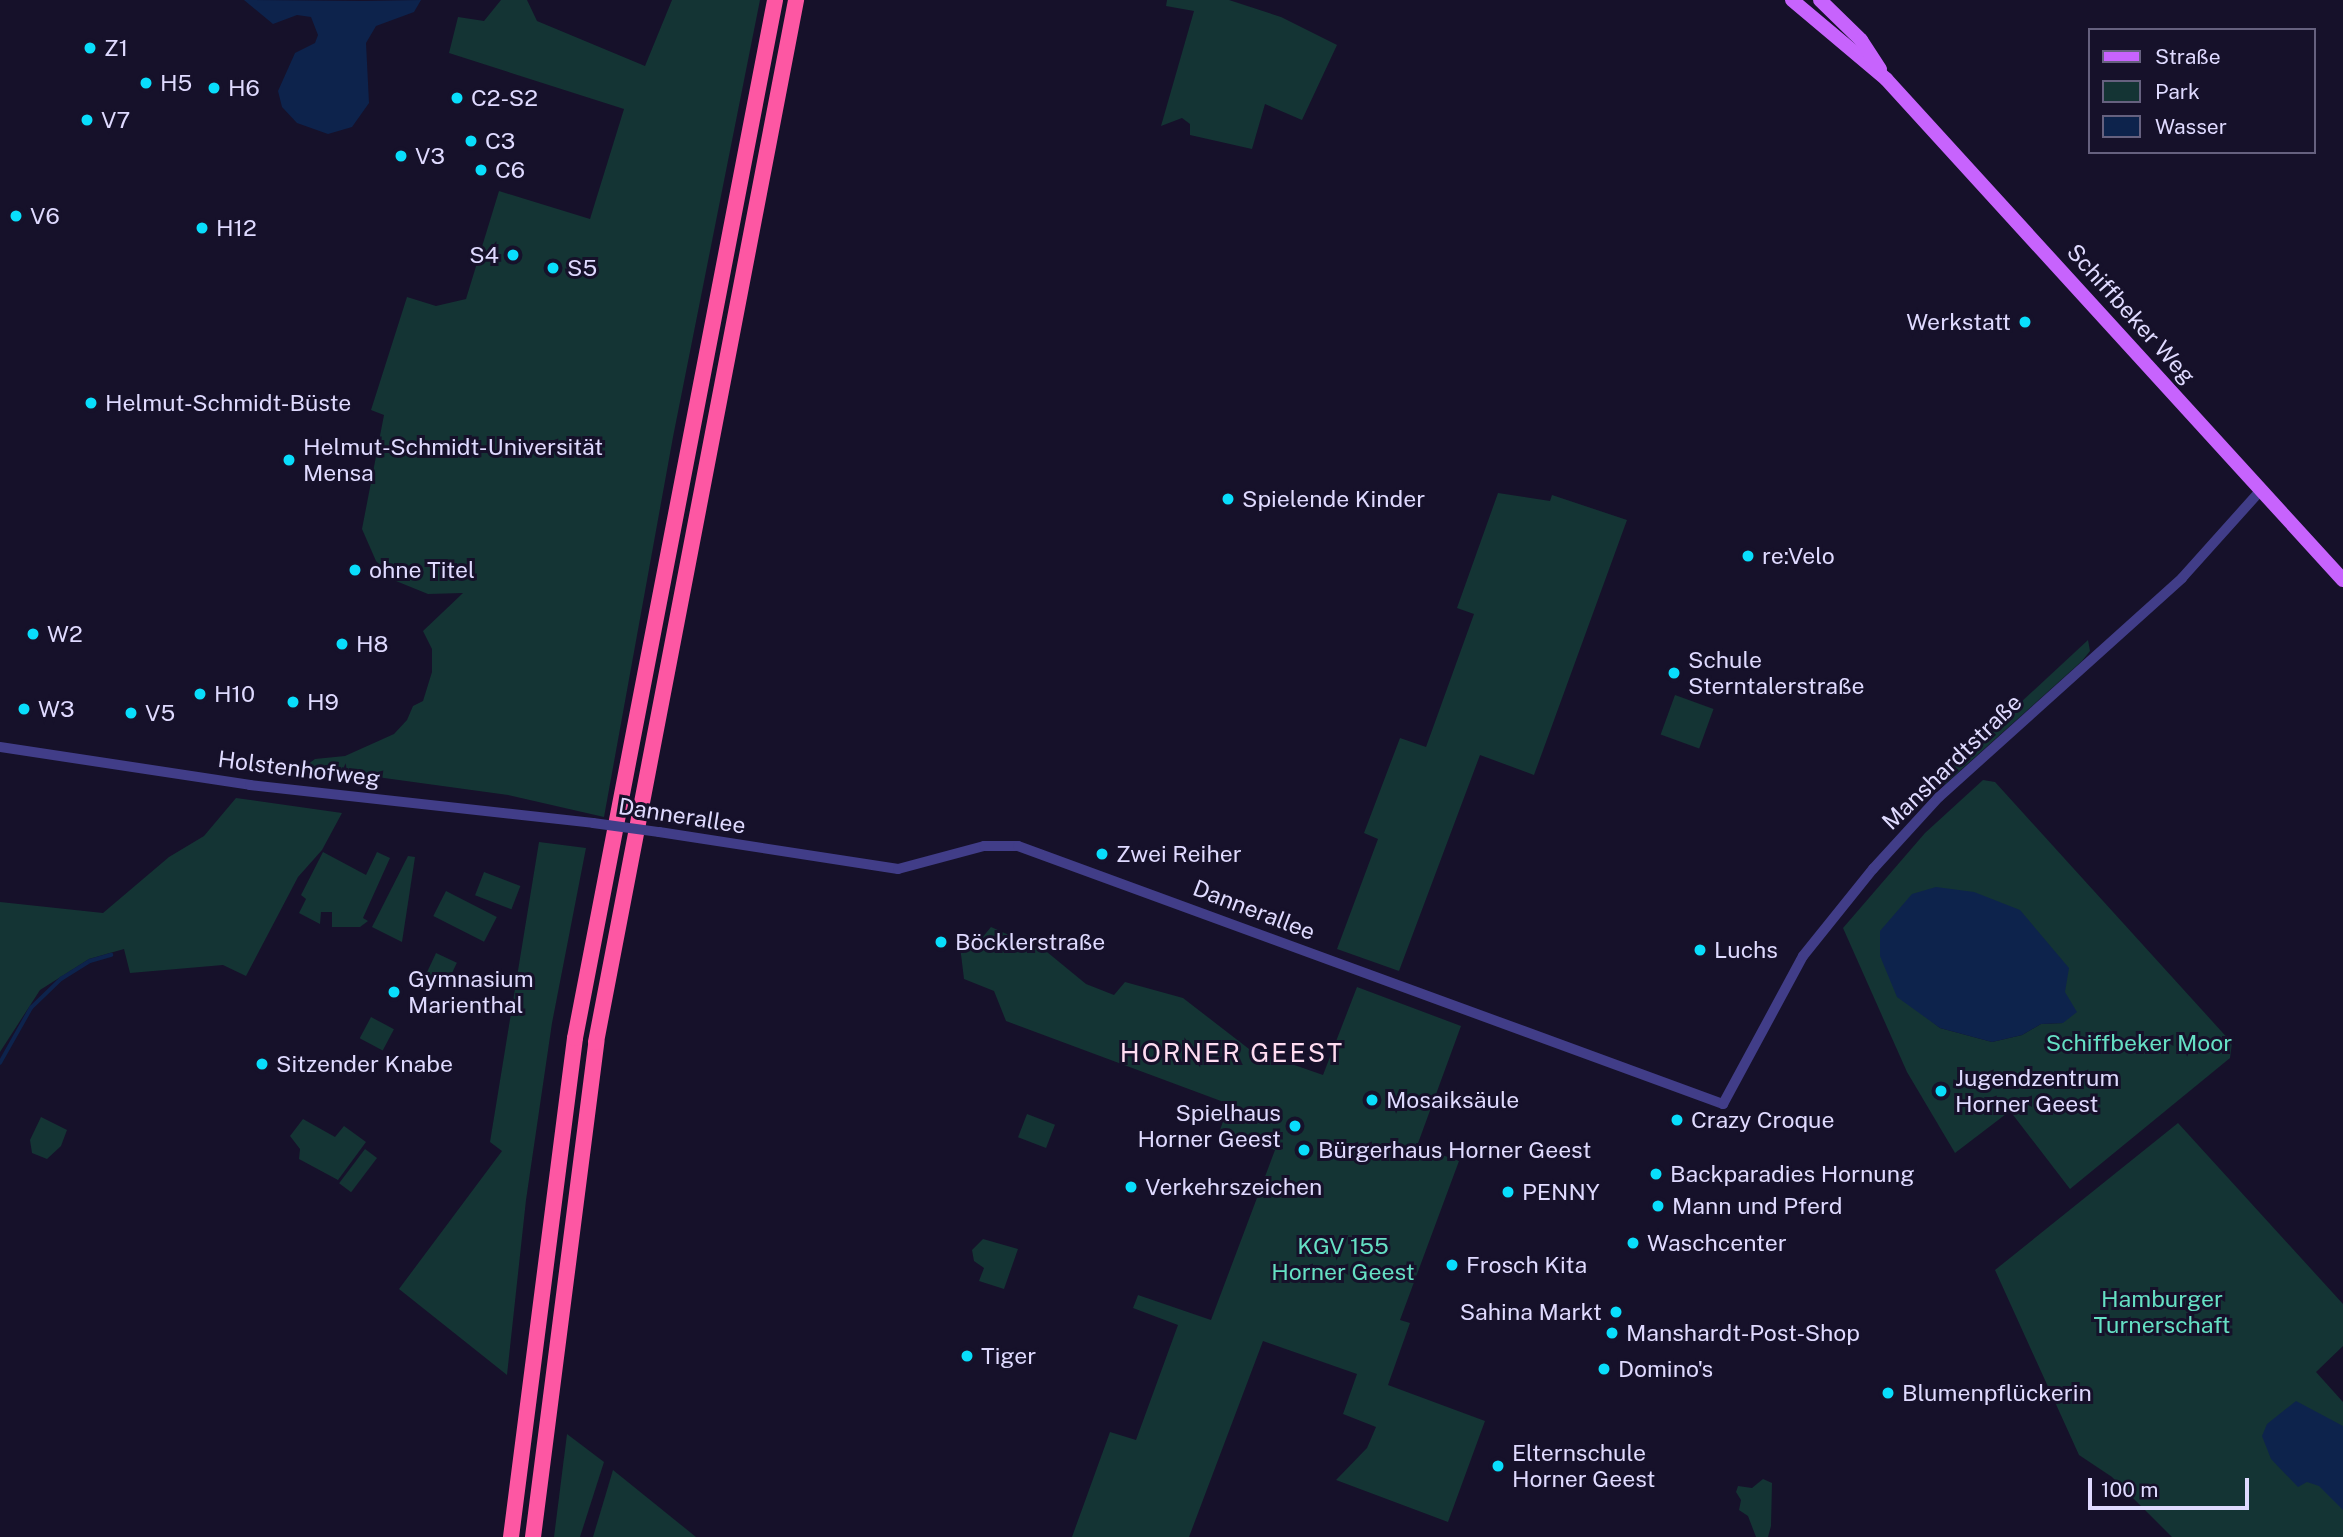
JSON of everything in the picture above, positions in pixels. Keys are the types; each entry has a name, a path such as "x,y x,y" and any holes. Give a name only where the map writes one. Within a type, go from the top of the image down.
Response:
{"highway":[{"path":"511,1537 575,1038 775,0"},
{"path":"533,1537 596,1042 796,0"}],"main road":[{"name":"Schiffbeker Weg","path":"1792,0 1886,79 2343,580"},
{"name":"Schiffbeker Weg","path":"1820,0 1861,40 1886,79"}],"street":[{"name":"Manshardtstraße","path":"1723,1104 1803,956 1873,869 1939,797 2182,578 2261,490"},
{"name":"Holstenhofweg","path":"0,747 250,785 593,822"},
{"name":"Dannerallee","path":"593,822 898,869 984,846 1018,846 1723,1104"}],"green space":[{"path":"501,0 527,0 537,21 645,66 672,0 760,0 673,437 604,817 508,795 304,767 315,759 345,756 394,734 407,720 413,706 423,701 432,672 432,649 423,631 463,593 428,594 396,581 376,561 362,529 384,415 371,410 407,297 436,306 466,299 499,191 590,219 624,109 449,53 458,17 484,21"},
{"path":"1167,0 1229,0 1281,17 1337,45 1302,120 1265,104 1252,149 1190,135 1190,124 1182,118 1161,126 1194,11 1166,6"},
{"path":"1498,493 1550,501 1552,495 1627,520 1534,775 1480,755 1399,971 1337,949 1378,839 1364,833 1400,738 1426,747 1474,614 1457,608"},
{"path":"2088,640 2090,651 2082,661 1944,785 1935,782"},
{"path":"1675,695 1714,709 1699,748 1661,734"},
{"name":"Schiffbeker Moor","path":"1983,780 1995,782 2232,1043 2230,1058 2070,1189 2010,1111 1955,1153 1907,1072 1843,928 1925,833","holes":["1921,1013 2063,1023 2041,1024 2022,1035 1992,1042 1940,1028"]},
{"path":"236,798 342,813 322,850 298,877 246,976 223,965 130,973 124,949 89,959 40,990 0,1052 0,902 103,913 169,857 204,836"},
{"path":"539,842 586,848 552,1023 526,1200 507,1375 399,1289 502,1151 490,1142"},
{"path":"323,852 366,875 377,852 390,858 363,918 368,921 360,927 332,927 332,912 321,912 320,924 299,913 306,899 301,895"},
{"path":"408,856 415,857 402,942 372,927"},
{"path":"484,872 520,886 511,909 475,895"},
{"path":"446,891 497,917 484,942 433,916"},
{"name":"KGV 155 Horner Geest","path":"991,927 1047,952 1086,984 1114,995 1125,982 1183,998 1249,1049 1323,1075 1357,987 1461,1026 1417,1146 1459,1161 1400,1320 1410,1323 1388,1385 1485,1421 1448,1522 1336,1480 1367,1448 1376,1427 1343,1414 1357,1374 1263,1341 1189,1537 1072,1537 1110,1432 1136,1440 1178,1325 1133,1308 1138,1295 1211,1320 1275,1150 1220,1130 1229,1104 1006,1021 994,991 964,979 960,946 972,950"},
{"path":"436,953 457,963 447,984 426,975"},
{"path":"371,1017 394,1029 383,1050 360,1038"},
{"path":"1027,1114 1055,1125 1046,1148 1018,1137"},
{"path":"41,1117 67,1130 61,1146 47,1159 32,1153 30,1140"},
{"path":"303,1119 335,1137 344,1126 366,1142 338,1180 299,1159 300,1149 290,1136"},
{"name":"Hamburger Turnerschaft","path":"2178,1123 2343,1304 2343,1346 2316,1372 2343,1402 2343,1537 2172,1537 2112,1477 2079,1455 1995,1270"},
{"path":"365,1149 377,1158 351,1192 339,1183"},
{"path":"983,1239 1018,1249 1004,1289 979,1281 984,1268 974,1261 972,1250"},
{"path":"567,1434 604,1462 580,1537 554,1537"},
{"path":"613,1470 696,1537 593,1537"},
{"path":"1763,1479 1772,1483 1771,1526 1768,1537 1756,1537 1748,1516 1739,1510 1741,1500 1736,1492 1738,1486 1752,1488"}],"water":[{"path":"244,0 421,0 414,12 376,26 366,43 369,103 352,127 328,134 297,123 282,107 278,91 295,53 315,43 318,35 311,17 297,15 273,24"},
{"name":"Schiffbeker Moor","path":"1936,887 1974,892 2020,910 2069,968 2065,992 2077,1012 2063,1023 2041,1024 2022,1035 1992,1042 1940,1028 1897,997 1880,956 1880,931 1912,894"},
{"path":"2296,1401 2343,1426 2343,1510 2319,1486 2307,1482 2298,1487 2271,1459 2262,1436 2267,1424"}],"waterway":[{"path":"0,1063 31,1008 61,979 90,961 111,955"}],"place":[{"name":"Z1","path":"90,48"},
{"name":"H5","path":"146,83"},
{"name":"H6","path":"214,88"},
{"name":"C2-S2","path":"457,98"},
{"name":"V7","path":"87,120"},
{"name":"C3","path":"471,141"},
{"name":"V3","path":"401,156"},
{"name":"C6","path":"481,170"},
{"name":"V6","path":"16,216"},
{"name":"H12","path":"202,228"},
{"name":"S4","path":"513,255"},
{"name":"S5","path":"553,268"},
{"name":"Werkstatt","path":"2025,322"},
{"name":"Helmut-Schmidt-Büste","path":"91,403"},
{"name":"Helmut-Schmidt-Universität Mensa","path":"289,460"},
{"name":"Spielende Kinder","path":"1228,499"},
{"name":"re:Velo","path":"1748,556"},
{"name":"ohne Titel","path":"355,570"},
{"name":"W2","path":"33,634"},
{"name":"H8","path":"342,644"},
{"name":"Schule Sterntalerstraße","path":"1674,673"},
{"name":"H10","path":"200,694"},
{"name":"H9","path":"293,702"},
{"name":"W3","path":"24,709"},
{"name":"V5","path":"131,713"},
{"name":"Zwei Reiher","path":"1102,854"},
{"name":"Böcklerstraße","path":"941,942"},
{"name":"Luchs","path":"1700,950"},
{"name":"Gymnasium Marienthal","path":"394,992"},
{"name":"Sitzender Knabe","path":"262,1064"},
{"name":"Jugendzentrum Horner Geest","path":"1941,1091"},
{"name":"Mosaiksäule","path":"1372,1100"},
{"name":"Crazy Croque","path":"1677,1120"},
{"name":"Spielhaus Horner Geest","path":"1295,1126"},
{"name":"Bürgerhaus Horner Geest","path":"1304,1150"},
{"name":"Backparadies Hornung","path":"1656,1174"},
{"name":"Verkehrszeichen","path":"1131,1187"},
{"name":"PENNY","path":"1508,1192"},
{"name":"Mann und Pferd","path":"1658,1206"},
{"name":"Waschcenter","path":"1633,1243"},
{"name":"Frosch Kita","path":"1452,1265"},
{"name":"Sahina Markt","path":"1616,1312"},
{"name":"Manshardt-Post-Shop","path":"1612,1333"},
{"name":"Tiger","path":"967,1356"},
{"name":"Domino's","path":"1604,1369"},
{"name":"Blumenpflückerin","path":"1888,1393"},
{"name":"Elternschule Horner Geest","path":"1498,1466"}],"district":[{"name":"HORNER GEEST","path":"1232,1053"}]}
